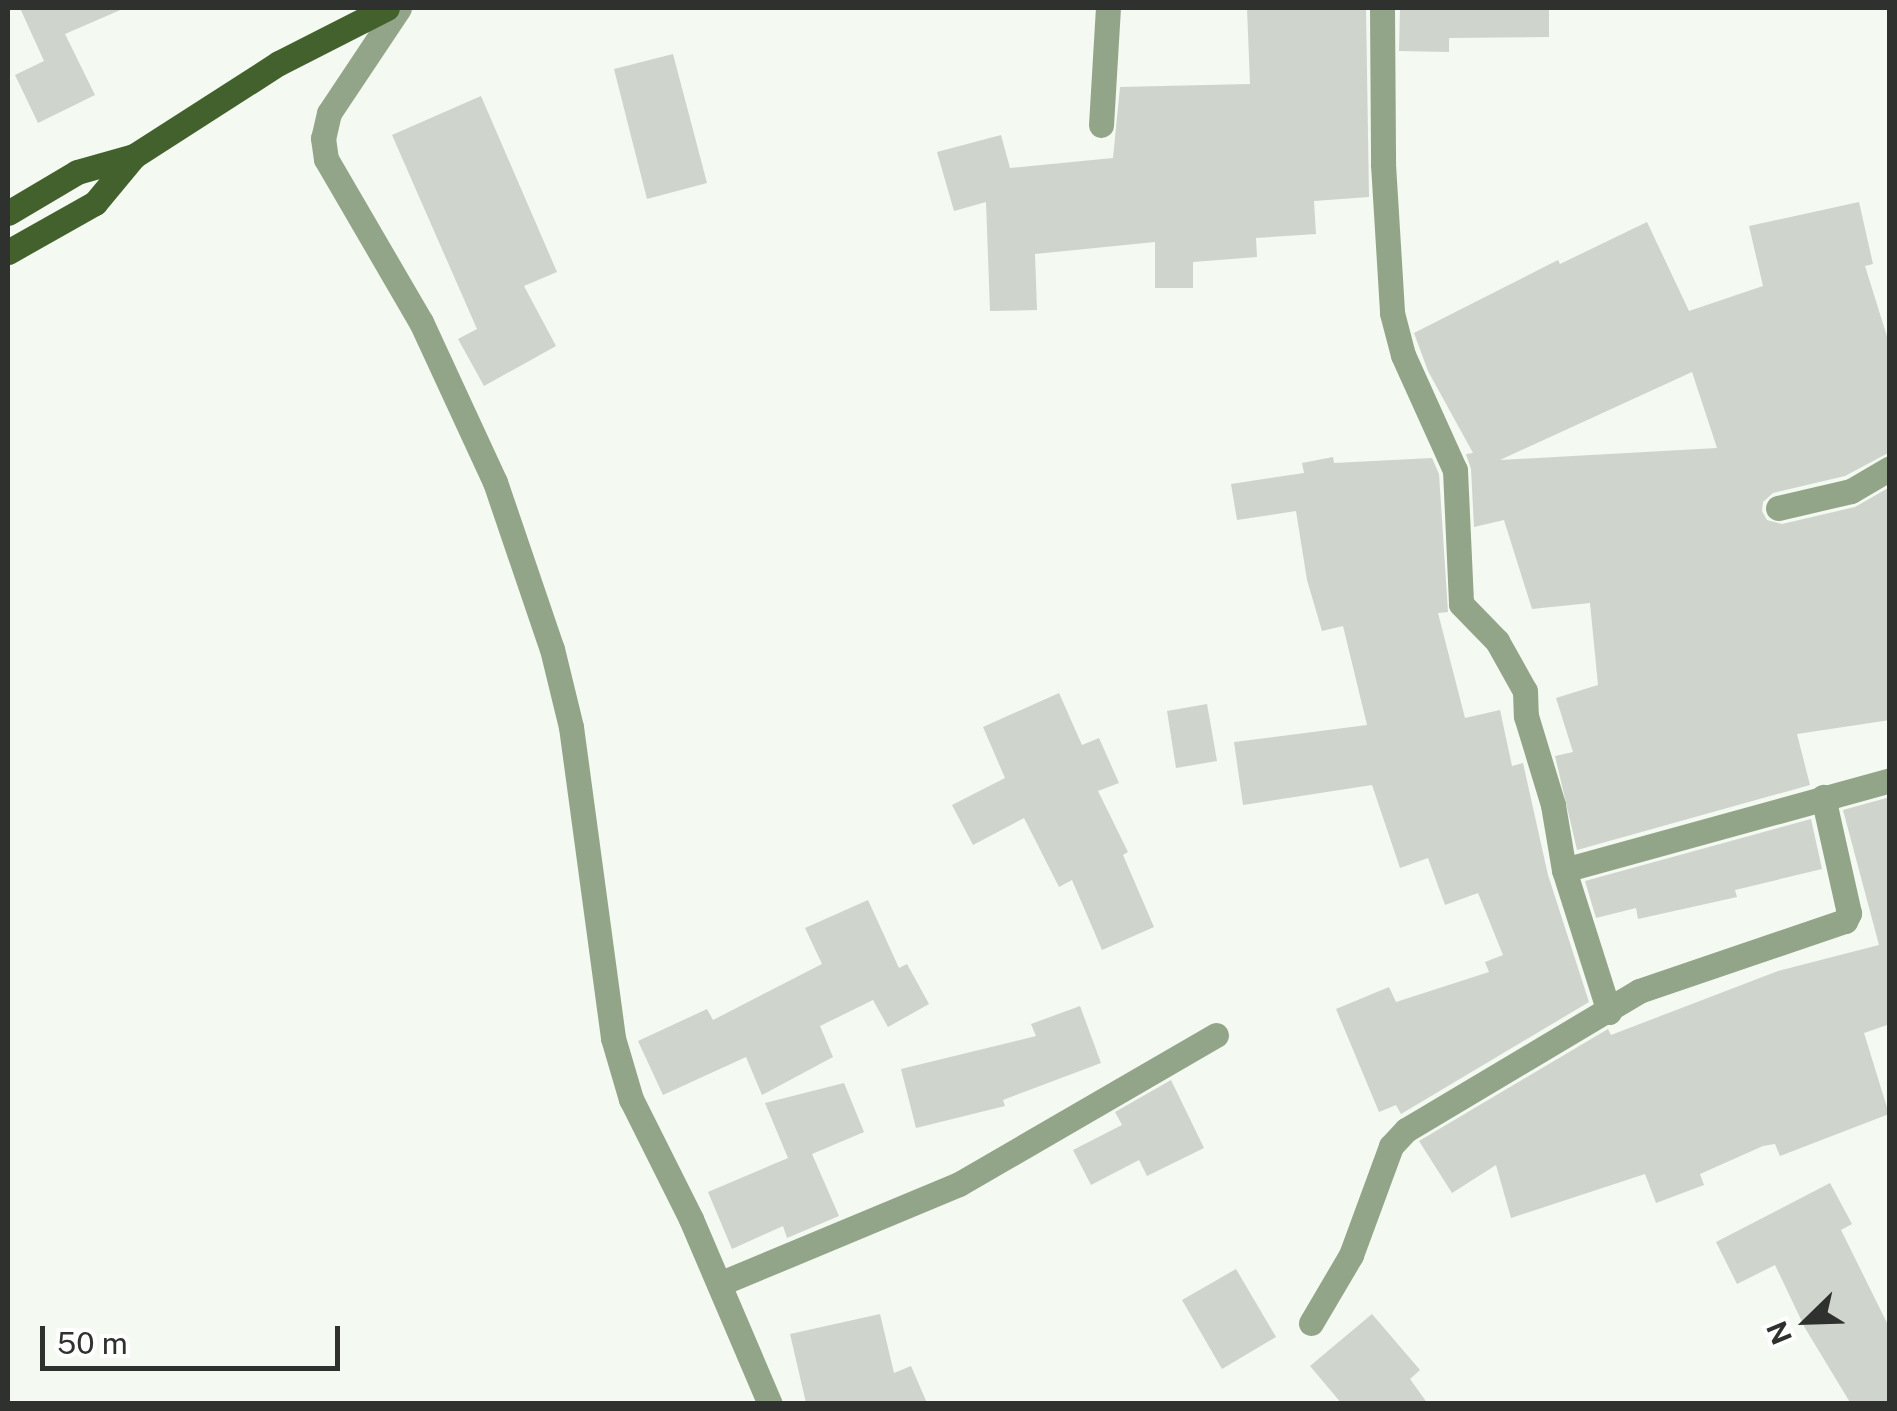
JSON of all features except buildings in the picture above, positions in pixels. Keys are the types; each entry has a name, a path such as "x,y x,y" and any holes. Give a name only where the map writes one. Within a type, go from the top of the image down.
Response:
{"main road":[{"path":"8,213 76,172 134,156 280,63 387,8"},
{"path":"8,252 95,203 134,156"}],"street":[{"path":"399,8 328,113 322,138 326,159 421,322 501,500 552,649 571,726 613,1038 631,1099 719,1284 770,1404"},
{"path":"1101,124 1108,8"},
{"path":"1382,8 1383,164 1392,313 1403,355 1456,470 1460,604 1497,641 1526,690 1526,716 1553,805 1564,870 1609,1012"},
{"path":"1778,508 1850,491 1890,468"},
{"path":"1564,870 1890,780"},
{"path":"1311,1323 1350,1255 1390,1146 1398,1138 1450,1102 1639,991 1846,921 1849,913 1823,797"},
{"path":"719,1284 958,1184 1216,1036"}]}
